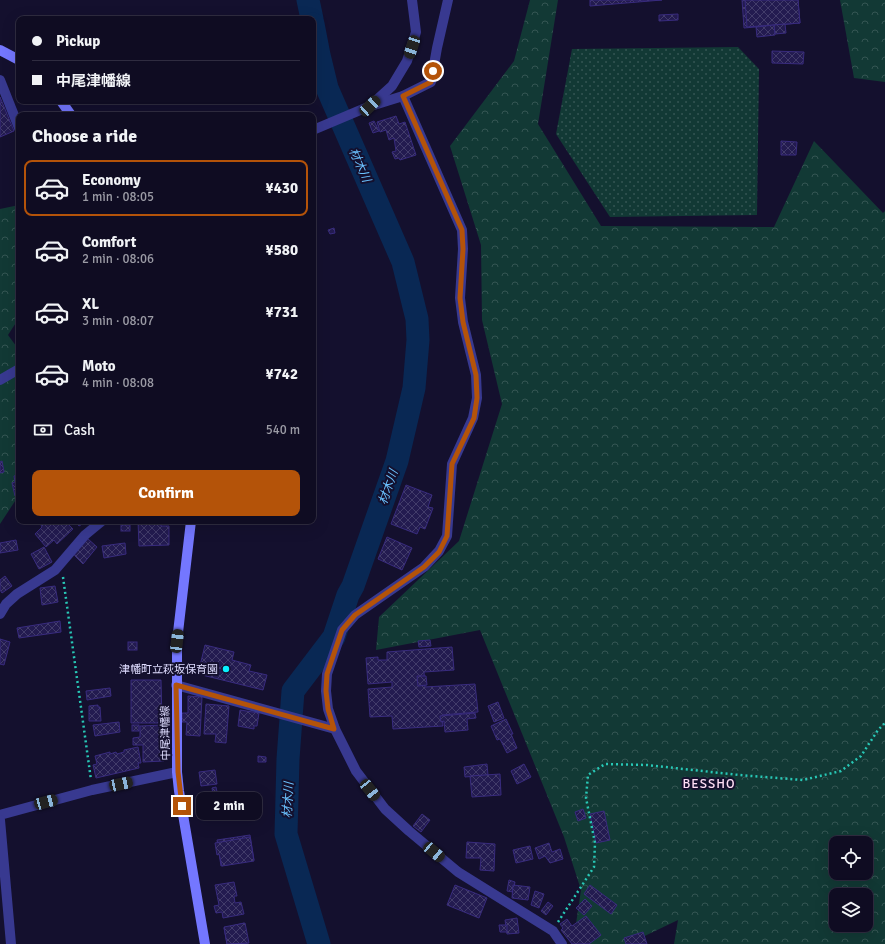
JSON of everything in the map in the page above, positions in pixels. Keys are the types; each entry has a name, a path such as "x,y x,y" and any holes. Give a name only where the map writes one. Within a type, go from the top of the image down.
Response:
{"main road":[{"path":"0,50 16,58"},
{"name":"中尾津幡線","path":"191,524 177,641 176,685 178,772 179,791 205,944"}],"street":[{"path":"370,106 392,86 407,61 416,32 412,0"},
{"path":"316,129 370,106 403,96 431,82 448,0"},
{"path":"0,80 16,120"},
{"path":"403,96 462,230 461,304 463,322 476,375 477,398 474,418 452,464 447,536 439,552 424,567 355,615 342,630 327,674 326,691 328,709 334,729 356,771 385,809 458,872 552,931 562,944"},
{"path":"0,380 16,371"},
{"path":"0,614 6,604 17,594 55,570 85,535 98,524"},
{"path":"176,685 334,729"},
{"path":"0,815 92,790 178,772"},
{"path":"0,820 11,944"}],"path":[{"path":"61,564 92,790"},
{"path":"552,931 594,867 595,843 586,798 588,775 605,764 647,765 803,780 841,771 861,756 878,730 885,723"}],"green space":[{"path":"530,0 558,0 538,124 601,226 774,227 814,141 883,213 885,211 885,944 674,944 678,920 628,944 573,944 581,890 564,837 480,630 376,650 379,617 459,541 502,404 482,320 481,245 450,146 514,61"},
{"path":"840,0 885,0 885,82 854,78"},
{"path":"738,47 759,69 757,215 610,217 556,134 572,49"},
{"path":"16,206 16,323 8,335 16,346 16,500 0,524 0,209"}],"building":[{"path":"590,0 662,0 590,6"},
{"path":"742,0 798,0 800,23 744,28"},
{"path":"745,0 798,0 800,23 747,27"},
{"path":"678,14 678,20 659,21 659,15"},
{"path":"785,24 786,33 775,34 774,25"},
{"path":"774,25 775,35 757,37 756,27"},
{"path":"772,51 804,52 803,64 772,63"},
{"path":"0,97 14,131 0,137"},
{"path":"396,116 399,124 405,122 416,155 400,160 399,158 395,159 392,152 396,151 394,138 389,140 386,130 380,132 377,122"},
{"path":"374,121 379,131 373,133 369,123"},
{"path":"781,141 797,142 796,155 781,155"},
{"path":"334,228 335,233 330,234 328,230"},
{"path":"2,461 4,472 0,473 0,462"},
{"path":"14,476 16,476 15,496 12,483 15,482"},
{"path":"406,485 432,495 428,507 433,508 425,529 420,527 417,534 391,524"},
{"path":"68,524 73,529 57,544 54,540 46,547 35,534 42,527 41,525"},
{"path":"138,524 161,524 161,526 169,526 169,545 139,546"},
{"path":"121,525 130,525 130,531 121,531"},
{"path":"387,537 412,548 402,570 378,559"},
{"path":"87,538 97,547 83,564 75,556 74,551"},
{"path":"16,540 18,550 0,553 0,543"},
{"path":"125,543 126,554 104,558 102,546"},
{"path":"44,547 52,562 39,569 31,554"},
{"path":"5,576 12,586 2,593 0,590 0,580"},
{"path":"55,586 58,602 42,605 40,588"},
{"path":"60,621 61,632 19,638 17,628"},
{"path":"0,639 10,642 4,665 0,664"},
{"path":"430,640 431,646 419,647 418,641"},
{"path":"128,642 137,642 137,650 128,650"},
{"path":"205,645 234,652 232,660 251,665 249,671 267,675 263,690 198,674"},
{"path":"452,647 454,670 424,672 425,687 475,684 478,712 442,715 443,726 393,729 392,716 370,717 368,689 392,687 392,682 368,684 366,658 378,657 378,660 387,660 387,652"},
{"path":"417,676 426,676 427,685 418,686"},
{"path":"131,680 161,680 162,723 131,723"},
{"path":"110,688 111,696 87,700 86,691"},
{"path":"188,696 202,697 200,736 186,735 187,722 182,722 182,713 188,713"},
{"path":"498,702 504,718 494,722 488,706"},
{"path":"206,704 229,706 226,743 215,742 216,734 204,734"},
{"path":"98,705 98,707 100,707 101,721 89,721 89,706"},
{"path":"240,710 259,713 257,726 254,726 254,729 238,726"},
{"path":"475,713 476,718 467,719 468,730 445,732 444,721 441,722 440,716"},
{"path":"506,719 513,734 511,734 517,748 507,753 500,739 497,740 491,726"},
{"path":"119,722 120,732 95,736 93,725"},
{"path":"132,725 139,725 139,731 132,731"},
{"path":"163,725 164,761 143,762 143,745 133,745 133,738 140,737 140,726"},
{"path":"138,747 141,763 138,763 139,768 96,778 93,765 97,764 95,756 110,752 110,754 116,752 117,754 124,752 124,750"},
{"path":"258,756 266,757 266,762 258,762"},
{"path":"487,764 488,775 465,777 464,767"},
{"path":"524,764 531,777 517,784 511,771"},
{"path":"215,770 217,784 201,786 199,772"},
{"path":"500,774 501,795 472,797 470,776"},
{"path":"216,787 220,806 215,807 212,788"},
{"path":"583,809 586,818 578,821 575,812"},
{"path":"604,811 610,840 596,843 590,814"},
{"path":"422,814 430,820 421,832 413,826"},
{"path":"250,835 254,860 221,866 217,840"},
{"path":"250,837 254,861 222,866 219,854 217,855 215,843"},
{"path":"467,842 495,844 494,871 480,870 481,858 466,858"},
{"path":"549,843 552,852 560,849 563,859 550,863 545,856 539,859 535,848"},
{"path":"530,846 533,859 516,863 513,850"},
{"path":"509,880 515,882 513,892 507,891"},
{"path":"234,882 237,896 234,896 235,903 241,902 244,914 223,918 222,912 216,913 214,906 219,905 215,885"},
{"path":"455,885 487,898 479,918 447,905"},
{"path":"513,885 530,887 528,900 512,898"},
{"path":"590,885 617,905 611,914 584,894"},
{"path":"535,891 544,894 539,908 531,905"},
{"path":"585,899 592,906 584,915 576,908"},
{"path":"548,902 553,906 546,915 541,911"},
{"path":"586,916 601,935 589,944 572,944 561,930 563,928 560,924 567,919 572,926"},
{"path":"517,918 519,933 507,934 505,920"},
{"path":"244,923 248,943 227,944 224,928"},
{"path":"245,923 249,943 227,944 224,927"},
{"path":"499,925 507,925 507,932 500,932"},
{"path":"643,932 647,944 626,944 624,938"}],"waterway":[{"name":"材木川","path":"308,0 311,16"},
{"name":"材木川","path":"316,40 327,88 403,262 417,319 418,340 414,388 397,461 353,586 348,595 334,637 293,691 288,759 286,834 319,944"}],"place":[{"name":"津幡町立萩坂保育園","path":"226,669"}],"district":[{"name":"BESSHO","path":"709,783"}],"route":[{"path":"182,806 179,791 178,772 176,685 334,729 328,709 326,691 327,674 342,630 355,615 424,567 439,552 447,536 452,464 474,418 477,398 476,375 463,322 460,298 463,249 462,230 403,96 431,82 433,71"}]}
